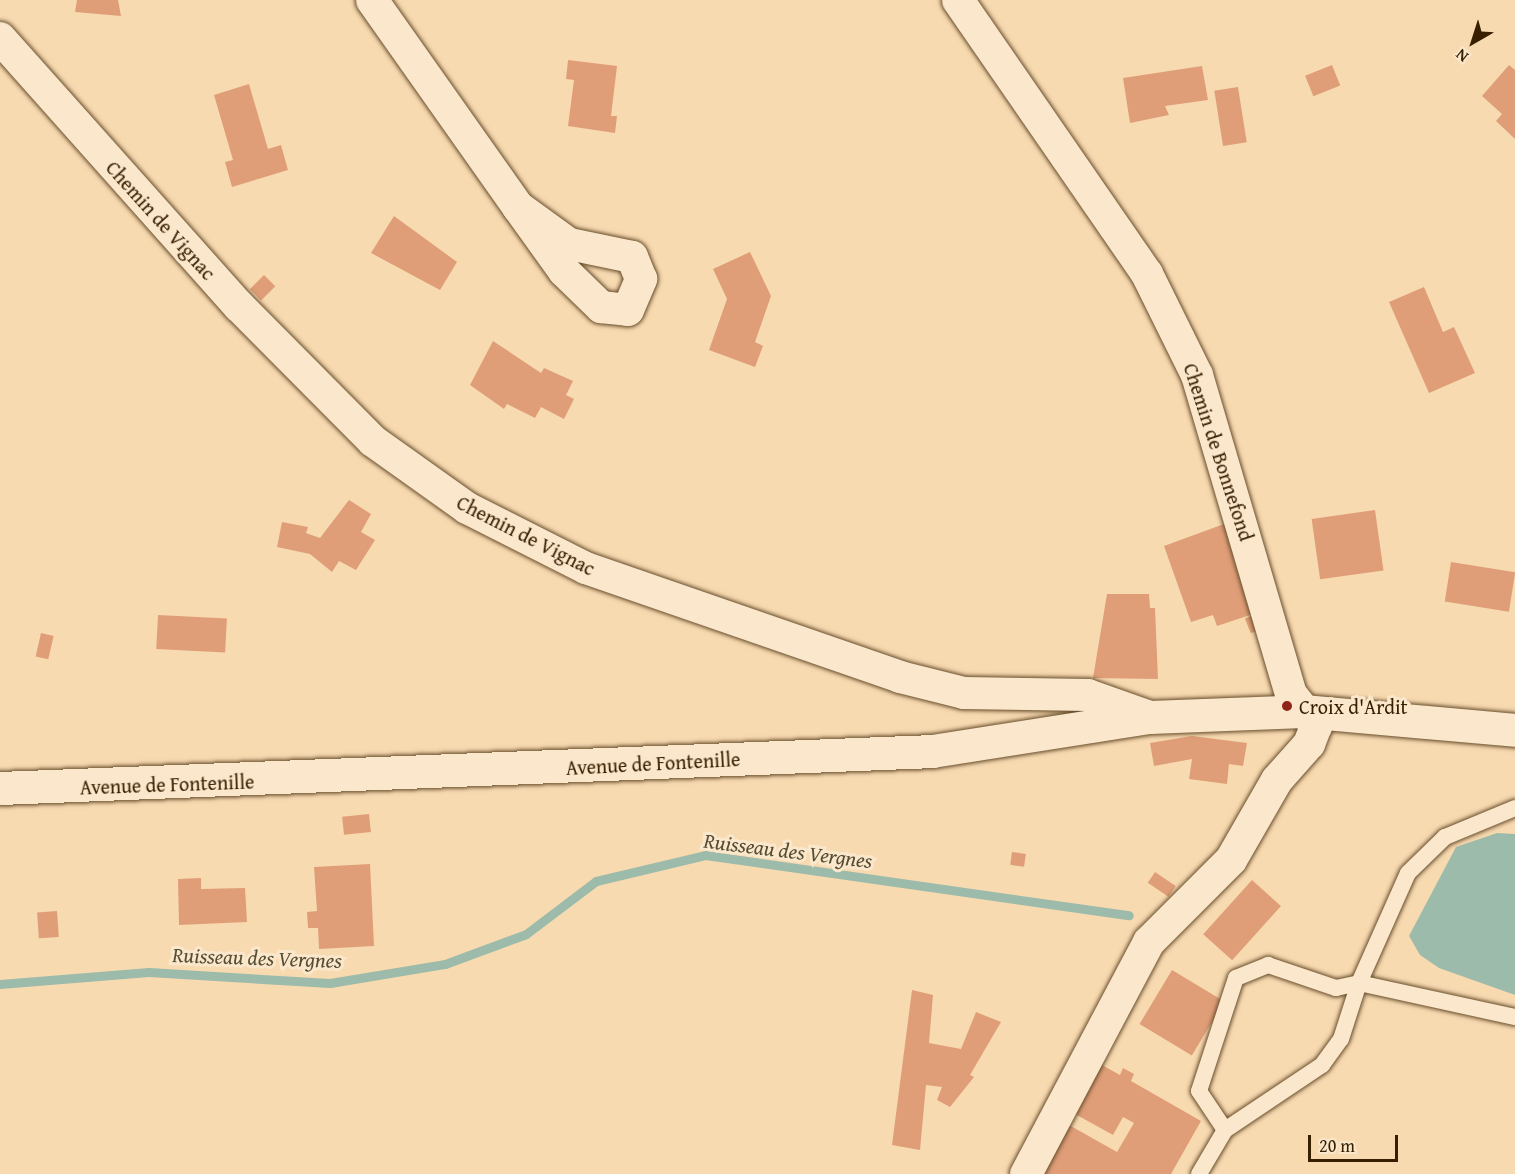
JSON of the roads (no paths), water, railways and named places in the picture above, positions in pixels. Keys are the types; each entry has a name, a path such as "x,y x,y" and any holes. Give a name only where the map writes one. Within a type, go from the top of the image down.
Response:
{"street":[{"path":"372,0 518,207"},
{"name":"Chemin de Bonnefond","path":"958,0 1147,274 1197,375 1291,694 1316,726 1310,744 1277,780 1231,860 1149,942 1026,1174"},
{"name":"Chemin de Vignac","path":"0,38 239,306 373,441 466,508 586,568 900,677 964,693 1088,695 1150,717"},
{"name":"Avenue de Fontenille","path":"0,788 932,751 1150,717 1303,711 1515,730"}],"lane":[{"path":"1199,1174 1225,1130 1322,1065 1341,1039 1359,983 1408,873 1445,837 1515,808"},
{"path":"1225,1130 1198,1091 1236,978 1268,965 1336,987 1359,983 1515,1017"}],"waterway":[{"name":"Ruisseau des Vergnes","path":"0,984 149,972 330,983 445,964 526,934 596,881 705,855 1129,915"}],"place":[{"name":"Croix d'Ardit","path":"1287,706"}]}
